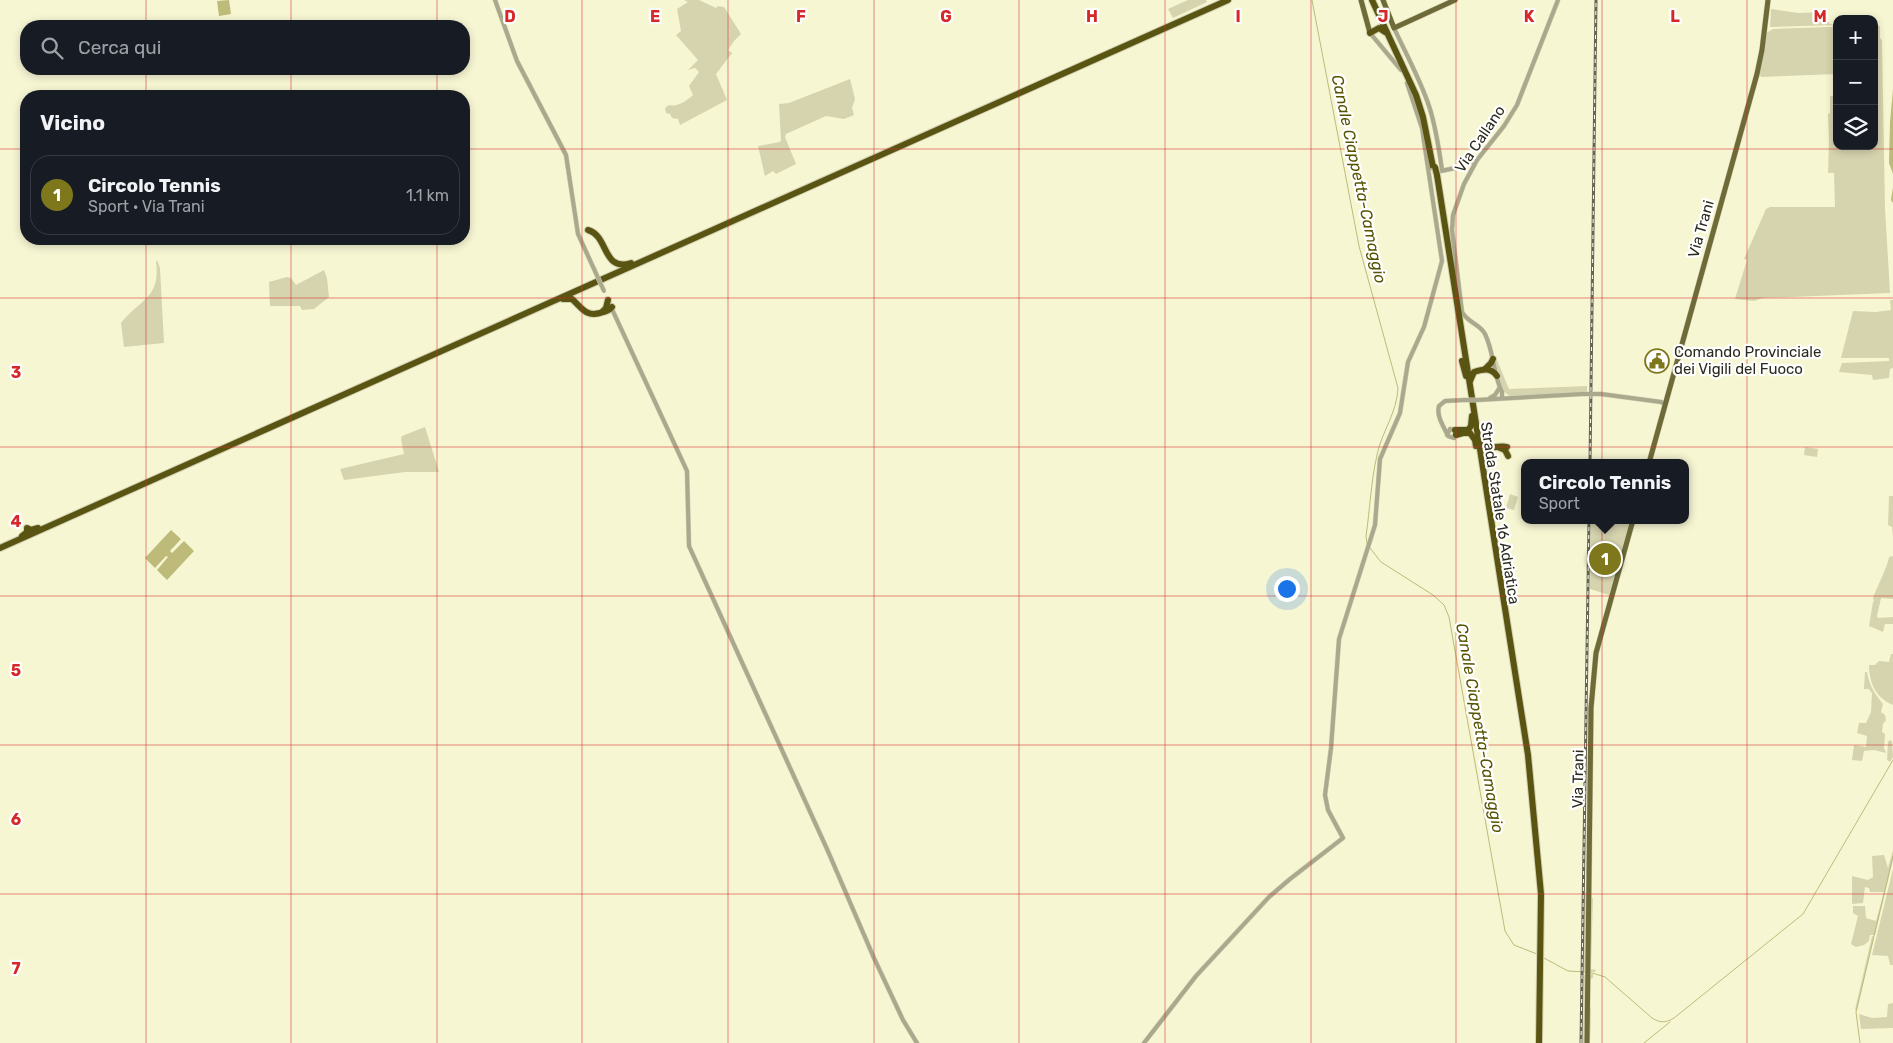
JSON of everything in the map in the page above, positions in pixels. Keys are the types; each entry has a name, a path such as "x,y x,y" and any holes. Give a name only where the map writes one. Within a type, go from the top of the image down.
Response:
{"highway":[{"path":"42,528 548,304 636,262 1222,0"},
{"path":"0,547 1228,0"},
{"path":"1369,31 1379,24 1376,2"},
{"name":"Strada Statale 16 Adriatica","path":"1376,2 1423,117 1434,172 1464,360 1470,383 1523,717 1539,856 1542,922 1538,1043"},
{"name":"Strada Statale 16 Adriatica","path":"1376,2 1419,96 1426,117 1526,756 1539,895 1538,1043"},
{"path":"1369,31 1382,28 1394,48"},
{"path":"584,231 597,236 615,263 621,266 636,262"},
{"path":"580,307 579,296 609,271 612,266 610,258"},
{"path":"548,304 568,298 572,299 584,312 590,314 608,311 608,300"},
{"path":"1458,323 1458,337"},
{"path":"1464,360 1470,367 1488,369 1497,376"},
{"path":"1464,360 1466,376"},
{"path":"1470,383 1472,375 1488,369 1493,360"},
{"path":"1454,431 1469,429 1472,423 1472,415"},
{"path":"1454,431 1472,435 1478,455"},
{"path":"1478,438 1481,444 1489,448 1500,447 1506,439"},
{"path":"1500,447 1508,456"},
{"path":"1482,462 1484,454 1489,448"}],"main road":[{"path":"1361,0 1369,31"},
{"path":"1376,2 1394,28 1455,0"},
{"name":"Via Trani","path":"1650,459 1662,414 1661,404 1668,395 1757,74 1768,0"},
{"name":"Via Trani","path":"1587,1043 1593,672 1596,653 1631,524"}],"street":[{"path":"495,0 517,61 566,155 577,228 584,231 580,240 608,300"},
{"name":"Via Callano","path":"1493,360 1482,329 1467,320 1462,312 1450,238 1452,225 1464,184 1477,160 1504,126 1517,105 1558,0"},
{"path":"1394,28 1417,75 1429,108 1442,170"},
{"path":"1144,1043 1196,976 1269,897 1343,838 1328,810 1325,795 1331,748 1339,639 1375,525 1380,459 1400,413 1408,362 1424,328 1442,261 1434,172 1422,128 1406,80 1399,66 1369,31"},
{"path":"1434,172 1477,160"},
{"path":"608,311 687,471 689,546 827,849 874,958 916,1043"},
{"path":"1497,376 1502,398"},
{"path":"1500,390 1515,398"},
{"path":"1489,399 1500,390"},
{"path":"1454,431 1452,438 1447,435 1438,411 1440,404 1446,401 1601,394 1661,404"},
{"path":"1442,423 1446,428 1454,431"},
{"path":"1447,435 1454,431"}],"shaded area":[{"path":"229,0 231,14 219,16 217,1"},
{"path":"684,0 699,0 716,8 718,6 724,7 741,34 728,50 732,53 716,74 727,100 680,125 678,119 672,118 670,114 666,113 665,108 669,105 682,103 693,95 689,86 699,72 695,68 688,70 698,60 676,35 681,31 677,9 688,2"},
{"path":"1188,0 1206,0 1207,2 1173,18 1168,9"},
{"path":"1771,9 1798,13 1822,12 1822,14 1826,14 1826,19 1830,24 1833,24 1833,25 1770,27"},
{"path":"1878,26 1880,26 1880,38 1882,40 1885,208 1890,293 1763,298 1754,301 1735,299 1747,260 1744,259 1766,209 1770,207 1835,207 1834,173 1828,173 1828,114 1830,113 1830,96 1833,96 1833,150 1878,150"},
{"path":"1833,27 1833,74 1761,77 1759,73 1766,33 1773,29"},
{"path":"850,79 855,99 852,108 854,115 844,119 826,116 786,134 785,137 796,164 776,174 773,171 765,176 758,146 780,142 781,140 779,104 789,103"},
{"path":"1893,89 1893,174 1889,163"},
{"path":"1893,187 1893,203 1891,200"},
{"path":"157,260 160,268 164,343 124,347 121,323 152,291 157,274"},
{"path":"324,270 329,297 314,309 302,310 300,306 270,306 269,282 287,277 291,278 296,285"},
{"path":"1890,300 1893,300 1893,368 1890,369 1889,378 1873,380 1872,375 1839,372 1842,363 1889,361 1889,358 1841,358 1853,311 1876,312 1891,310"},
{"path":"1493,354 1509,389 1587,386 1587,392 1510,396 1503,391"},
{"path":"425,427 439,472 405,472 344,480 340,469 404,454 402,436"},
{"path":"1805,447 1818,449 1817,457 1804,455"},
{"path":"1510,494 1518,497 1514,510 1506,508"},
{"path":"1889,496 1893,496 1893,537 1892,527 1888,525"},
{"path":"1591,524 1598,524 1597,527 1606,530 1608,524 1629,524 1609,595 1590,589"},
{"path":"171,530 181,539 170,551 172,553 184,541 194,551 167,580 157,570 168,557 166,556 155,568 145,558"},
{"path":"1893,556 1893,599 1881,598 1877,616 1878,618 1893,617 1893,624 1885,624 1883,632 1869,626 1873,598 1889,557"},
{"path":"1891,654 1893,654 1893,705 1878,694 1872,684 1869,665 1875,665 1879,661 1889,662"},
{"path":"1865,672 1867,672 1877,697 1883,704 1881,712 1885,715 1886,720 1883,724 1882,732 1885,734 1884,748 1886,753 1874,750 1864,751 1862,761 1852,760 1854,745 1866,747 1867,736 1857,733 1859,723 1866,723 1871,712 1872,693 1869,689 1864,689"},
{"path":"1892,741 1893,757 1890,762 1887,760 1888,742"},
{"path":"1893,850 1893,860 1875,935 1870,935 1869,941 1864,945 1856,947 1851,944 1858,916 1853,913 1853,906 1865,906 1866,918 1876,921 1884,892 1870,892 1869,888 1865,887 1863,903 1852,904 1852,876 1868,880 1873,877 1872,856 1884,855 1888,868"},
{"path":"1893,869 1893,965 1890,965 1888,956 1872,955"},
{"path":"1588,892 1590,899 1593,898 1591,969 1596,970 1595,972 1583,971 1584,893"},
{"path":"1872,936 1874,937 1857,1010 1855,1010"},
{"path":"1593,974 1593,978 1590,979 1587,1008 1591,1008 1590,1043 1583,1043 1584,975"},
{"path":"1893,1003 1893,1028 1861,1029 1859,1014 1872,1018 1887,1017 1888,1004"}],"waterway":[{"name":"Canale Ciappetta-Camaggio","path":"1312,0 1359,246 1398,388 1395,406 1379,446 1375,465 1366,536 1367,544"},
{"name":"Canale Ciappetta-Camaggio","path":"1370,548 1381,562 1433,595 1444,605 1449,617 1505,931 1514,945 1537,954"},
{"name":"Canale Ciappetta-Camaggio","path":"1589,972 1605,977 1655,1020 1663,1022 1674,1018 1803,914 1893,760"},
{"path":"1860,1043 1856,1012 1893,856"},
{"name":"Canale Ciappetta-Camaggio","path":"1544,958 1568,971 1585,972"},
{"path":"1644,1043 1670,1022"}],"railway":[{"path":"1590,459 1596,0"},
{"path":"1581,1043 1589,524"}],"place":[{"name":"Comando Provinciale dei Vigili del Fuoco","path":"1657,361"},
{"name":"Circolo Tennis","path":"1605,559"}]}
